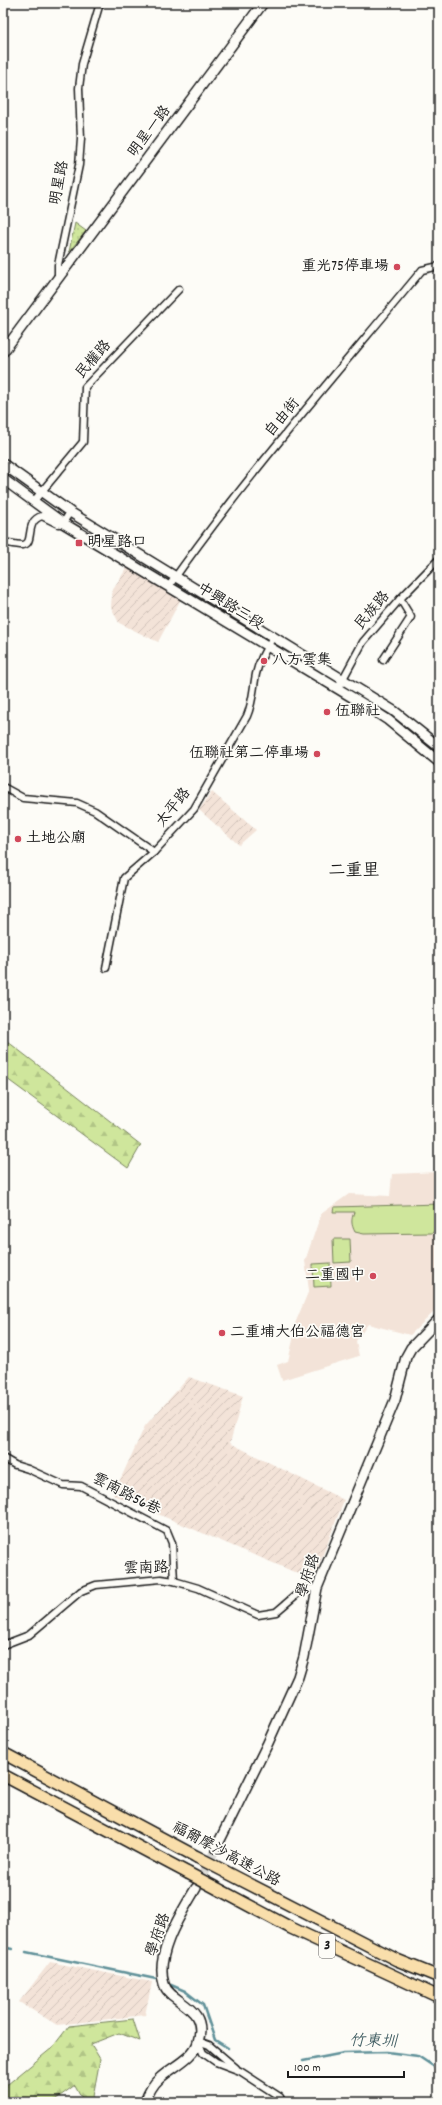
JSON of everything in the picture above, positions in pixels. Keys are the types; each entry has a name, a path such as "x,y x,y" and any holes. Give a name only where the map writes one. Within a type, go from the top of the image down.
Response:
{"highway":[{"name":"福爾摩沙高速公路","path":"3,1753 197,1857 397,1960 439,1977"},
{"name":"3","path":"3,1775 290,1928 439,1997"}],"street":[{"name":"明星路","path":"58,277 58,265 79,165 81,139 78,88 82,64 100,3"},
{"name":"明星一路","path":"58,277 264,3"},
{"name":"自由街","path":"169,586 197,544 257,469 422,270 439,266"},
{"path":"3,352 58,277"},
{"name":"民權路","path":"33,502 83,442 85,387 179,289"},
{"name":"中興路三段","path":"3,464 70,512 273,637 343,678 394,711 439,747"},
{"name":"中興路三段","path":"3,479 63,523 338,688 388,720 439,762"},
{"path":"3,542 23,545 27,544 30,540 31,524 37,517 42,516 58,524 63,523 70,512"},
{"name":"民族路","path":"338,688 364,642 400,599 439,559"},
{"path":"383,660 411,617 400,599"},
{"name":"太平路","path":"106,968 124,878 154,852 194,809 247,716 252,704 256,674 261,658 273,637"},
{"path":"3,788 23,798 76,803 95,811 154,852"},
{"name":"學府路","path":"216,1848 267,1745 298,1677 304,1657 317,1588 395,1400 406,1357 411,1348 439,1319"},
{"name":"雲南路56巷","path":"3,1458 15,1465 34,1471 63,1484 81,1486 168,1531 172,1543 174,1581"},
{"name":"雲南路","path":"3,1645 29,1635 81,1591 96,1585 161,1579 174,1581 198,1588 258,1614 276,1612 303,1589 317,1588"},
{"name":"學府路","path":"196,1888 180,1914 163,1957 162,1976 164,1985 171,1994 183,2002 196,2015 200,2030 198,2041"},
{"path":"198,2041 203,2053 216,2062 240,2071"},
{"path":"198,2041 209,2045 240,2071 280,2098 282,2102"},
{"path":"145,2102 157,2080 185,2058 196,2047 198,2041"}],"shaded area":[{"path":"127,568 181,599 158,642 119,623 111,607 112,590"},
{"path":"212,792 256,830 239,845 199,810"},
{"name":"二重國中","path":"439,1172 439,1306 410,1335 368,1324 356,1341 359,1356 282,1380 277,1365 288,1361 293,1340 294,1326 309,1290 305,1261 321,1214 349,1194 390,1196 392,1174"},
{"path":"189,1377 243,1396 230,1443 344,1500 313,1580 113,1495 145,1426"},
{"path":"50,1962 152,1982 145,2015 57,2025 19,2002"}],"green space":[{"path":"75,223 86,231 69,252"},
{"path":"3,1038 141,1145 128,1168 3,1076"},
{"path":"439,1204 439,1226 432,1233 364,1234 355,1232 352,1224 354,1212 333,1212 334,1207"},
{"path":"333,1239 350,1239 351,1262 334,1263"},
{"path":"330,1263 331,1286 314,1287 313,1264"},
{"path":"133,2019 140,2041 119,2033 91,2044 100,2059 92,2102 84,2102 75,2085 52,2102 3,2102 3,2084 8,2084 52,2048 69,2026"}],"waterway":[{"name":"竹東圳","path":"3,1947 12,1949"},
{"name":"竹東圳","path":"26,1952 156,1979"},
{"name":"竹東圳","path":"171,1985 185,1991 203,2005 215,2040 228,2048"},
{"name":"竹東圳","path":"303,2061 344,2053 387,2052 418,2056 439,2070"}],"tunnel":[{"path":"198,1885 216,1848"}],"place":[{"name":"重光75停車場","path":"397,267"},
{"name":"明星路口","path":"79,543"},
{"name":"八方雲集","path":"264,661"},
{"name":"伍聯社","path":"327,712"},
{"name":"伍聯社第二停車場","path":"317,754"},
{"name":"土地公廟","path":"18,839"},
{"name":"二重國中","path":"373,1276"},
{"name":"二重埔大伯公福德宮","path":"222,1333"}],"district":[{"name":"二重里","path":"354,872"}]}
